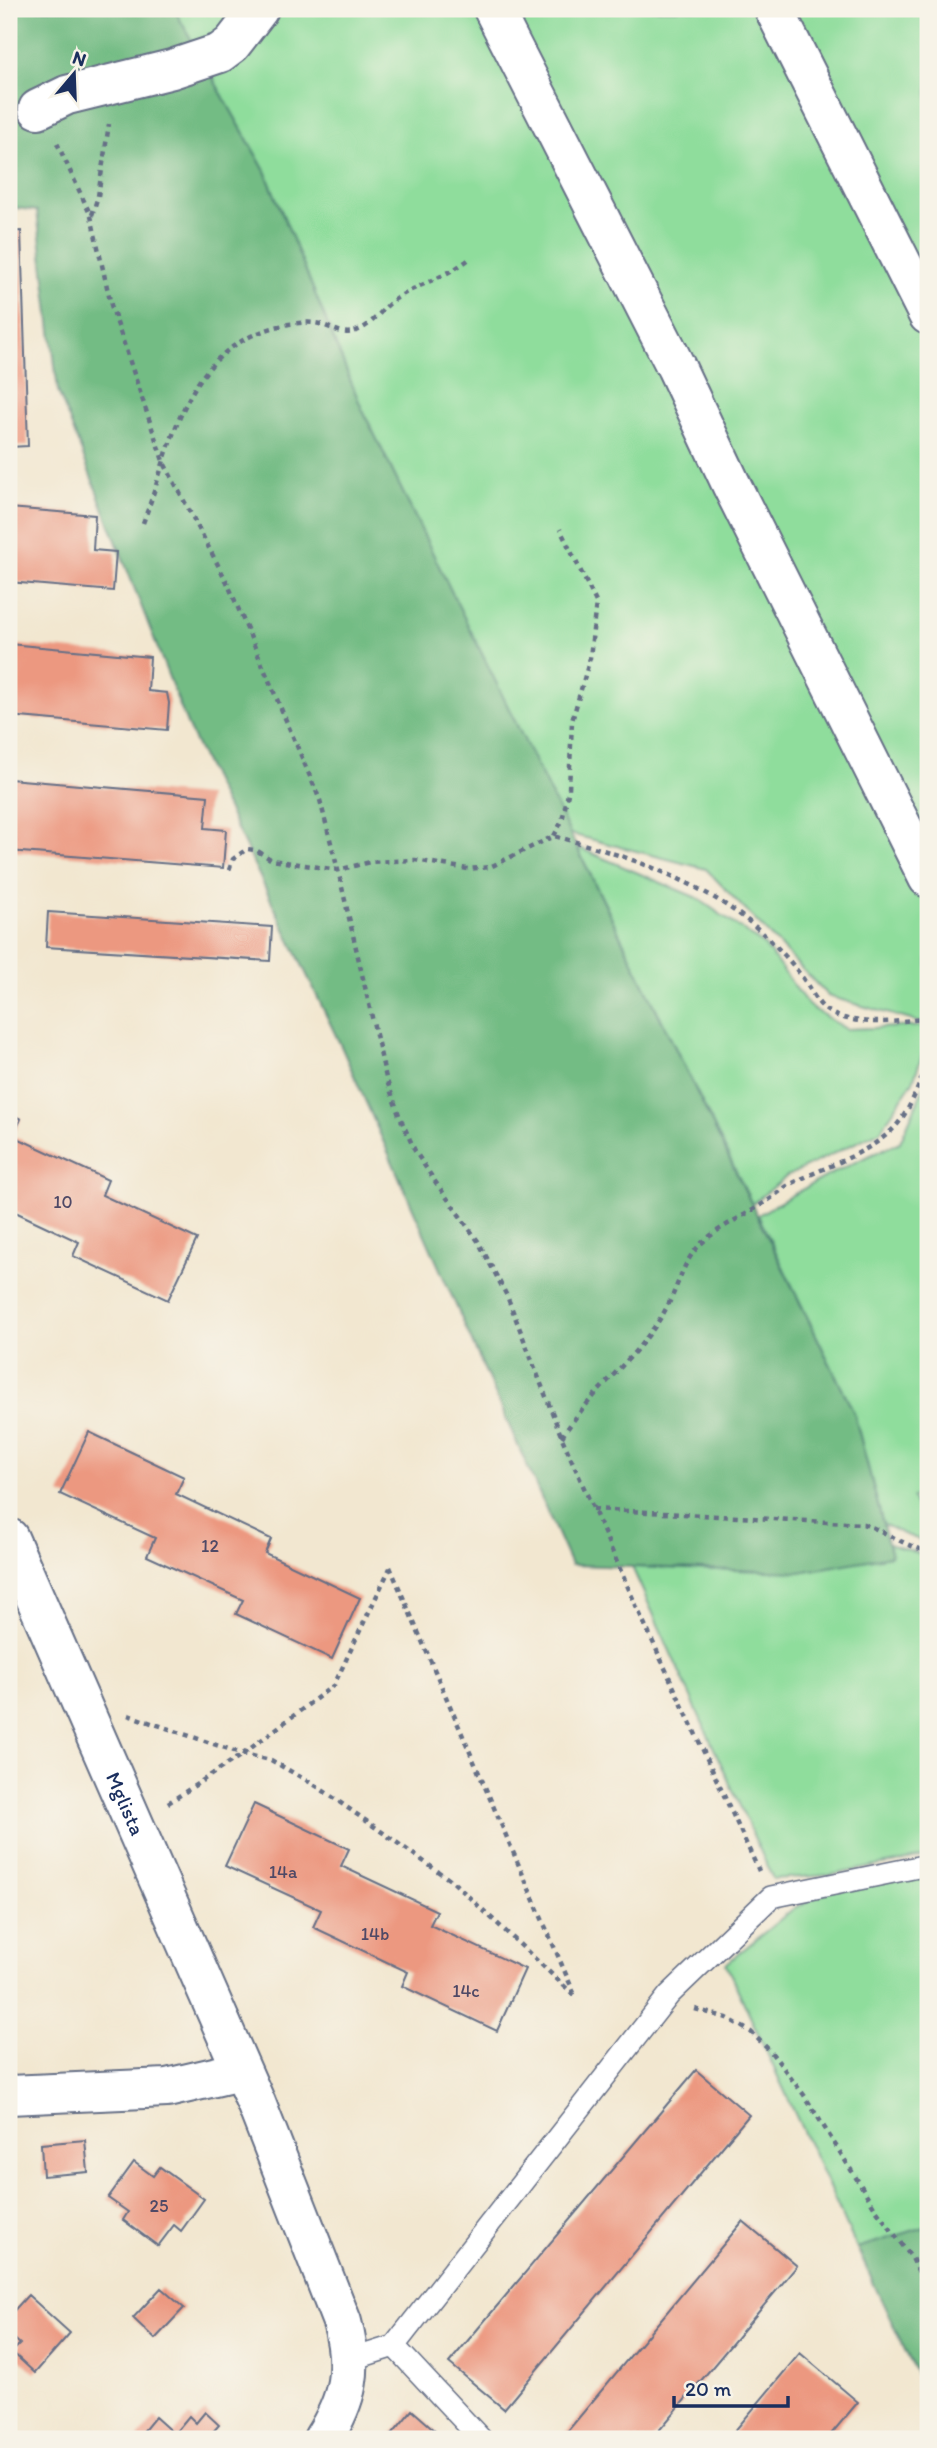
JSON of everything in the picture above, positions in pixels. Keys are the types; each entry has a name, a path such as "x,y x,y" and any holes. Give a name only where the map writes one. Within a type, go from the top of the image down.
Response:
{"street":[{"path":"38,109 67,95 183,66 220,53 232,44 259,9"},
{"path":"492,9 676,367 731,484 928,878"},
{"path":"774,9 928,315"},
{"name":"Mglista","path":"9,1538 133,1827 256,2103 324,2271 344,2330 349,2360 348,2385 323,2439"},
{"path":"9,2095 167,2088 240,2071"}],"lane":[{"path":"349,2360 394,2346 669,1995 771,1897 928,1865"},
{"path":"394,2346 481,2439"}],"path":[{"path":"91,216 104,168 116,81"},
{"path":"38,109 69,165 91,216 111,305 163,461 227,582 320,800 386,1078 398,1115 415,1151 478,1241 507,1296 562,1438 771,1897"},
{"path":"143,523 172,434 204,371 223,352 255,334 289,324 313,323 340,332 354,332 370,324 394,299 449,274 468,260"},
{"path":"229,870 233,859 247,849 256,850 272,860 338,870 370,862 415,860 468,869 490,867 554,836 562,821 569,789 572,721 590,658 596,602 561,529"},
{"path":"554,836 614,854 696,888 737,912 768,939 806,982 818,1003 833,1014 898,1023 928,1018"},
{"path":"562,1438 655,1327 670,1303 678,1278 691,1253 706,1239 769,1200 789,1184 863,1149 890,1132 902,1119 928,1061"},
{"path":"593,1508 863,1524 876,1528 905,1545 928,1551"},
{"path":"125,1714 243,1754 271,1760 318,1787 453,1882 576,1997 390,1567 334,1685 243,1754 133,1827"},
{"path":"669,1995 695,2010 735,2023 751,2032 771,2052 804,2095 875,2208 912,2258 928,2291"}],"green space":[{"path":"9,9 174,9 265,171 362,409 854,1413 891,1556 800,1572 571,1565 341,1046 189,729 58,391 37,211 9,207"},
{"path":"174,9 928,9 928,1025 828,996 706,869 570,834 362,409 265,171"},
{"path":"577,847 697,898 764,945 809,1006 846,1029 928,1026 928,1039 913,1081 880,1131 787,1176 752,1204"},
{"path":"928,1078 928,1491 912,1498 928,1531 928,1543 883,1524 854,1413 758,1215 863,1158 900,1142"},
{"path":"888,1544 928,1556 928,1856 831,1875 773,1879 632,1567 712,1570 891,1556"},
{"path":"928,1873 928,2226 857,2248 726,1964 794,1908 829,1891"},
{"path":"928,2226 928,2399 857,2248"}],"building":[{"path":"21,231 28,446 9,447 9,232"},
{"path":"9,508 95,515 93,550 116,552 113,591 9,582"},
{"path":"9,644 150,657 148,691 167,693 167,730 9,716"},
{"path":"9,779 208,796 205,828 226,830 223,868 9,851"},
{"path":"48,912 272,927 270,961 46,947"},
{"path":"9,1113 21,1119 13,1136 108,1180 102,1195 197,1239 168,1300 73,1256 79,1242 9,1209"},
{"path":"89,1432 184,1477 176,1494 271,1539 265,1553 360,1598 332,1659 236,1614 243,1600 147,1556 155,1538 60,1494"},
{"path":"254,1804 349,1849 341,1866 437,1911 430,1925 525,1969 497,2031 402,1986 408,1972 313,1927 321,1910 225,1866"},
{"path":"696,2070 749,2115 504,2409 449,2363"},
{"path":"85,2140 88,2172 43,2176 41,2144"},
{"path":"134,2162 153,2176 160,2167 204,2199 181,2231 174,2225 158,2246 123,2220 128,2212 108,2198"},
{"path":"743,2221 797,2266 652,2439 561,2439"},
{"path":"161,2288 184,2308 155,2339 133,2318"},
{"path":"28,2295 70,2333 35,2373 12,2352 20,2344 9,2334 9,2316"},
{"path":"800,2353 858,2402 827,2439 728,2439"},
{"path":"412,2410 436,2431 429,2439 388,2439"},
{"path":"205,2412 219,2425 211,2434 217,2439 137,2439 155,2417 174,2434 189,2416 196,2423"}]}
